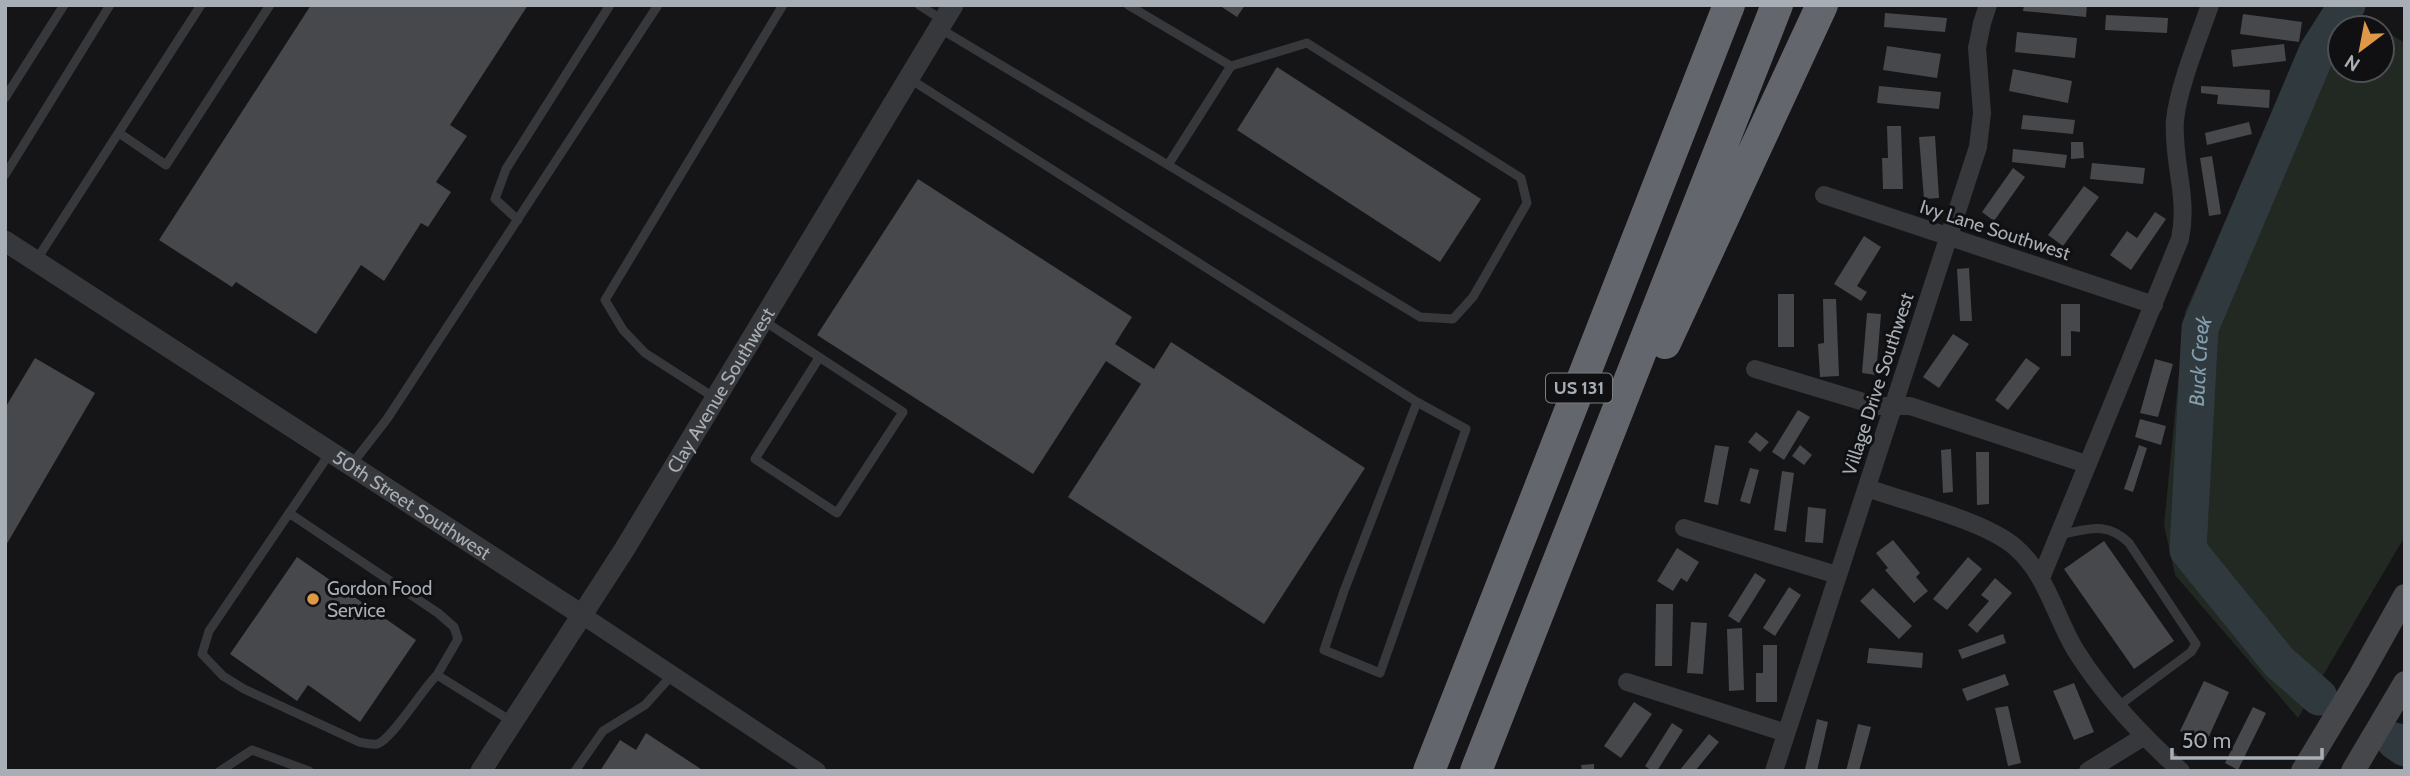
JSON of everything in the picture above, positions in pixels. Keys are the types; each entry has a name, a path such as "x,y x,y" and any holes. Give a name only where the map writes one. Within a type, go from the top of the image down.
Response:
{"highway":[{"path":"1611,305 1708,5"},
{"name":"US 131","path":"1429,771 1729,5"},
{"name":"US 131","path":"1476,771 1777,5"},
{"path":"1545,597 1822,5"}],"main road":[{"path":"2303,771 2405,596"},
{"path":"2353,771 2405,683"}],"street":[{"name":"Village Drive Southwest","path":"1774,771 1978,147 1982,113 1977,48 1989,5"},
{"path":"2041,578 2154,305 2182,230 2184,201 2175,117 2210,5"},
{"name":"Clay Avenue Southwest","path":"481,771 624,550 945,18"},
{"name":"Ivy Lane Southwest","path":"1824,195 2154,305"},
{"name":"50th Street Southwest","path":"5,241 582,615 814,770"},
{"path":"1755,369 1877,406 1910,406 2086,464"},
{"path":"1867,488 1990,531 2013,545 2041,578 2076,650 2116,707 2143,737 2181,771"},
{"path":"1684,528 1836,575"},
{"path":"1628,682 1786,733"},
{"path":"2088,771 2143,737"}],"lane":[{"path":"5,98 64,5"},
{"path":"5,175 110,5"},
{"path":"36,261 201,5"},
{"path":"119,132 166,165 270,5"},
{"path":"518,220 495,199 506,169 610,5"},
{"path":"351,466 387,419 658,5"},
{"path":"715,399 645,353 623,330 605,300 783,5"},
{"path":"919,5 945,18 1168,165 1420,317 1453,319 1473,297 1527,203 1521,178 1307,43 1231,66 1168,165"},
{"path":"1128,5 1231,66"},
{"path":"909,78 1417,402 1466,429 1380,673 1324,650 1417,402"},
{"path":"762,320 903,412 837,513 755,460 820,358"},
{"path":"289,513 438,613 454,627 458,639 437,675 426,685 388,737 377,744 359,742 244,689 223,676 202,654 209,631 289,513 331,452"},
{"path":"2058,535 2102,527 2119,534 2129,543 2196,644 2192,652 2116,707"},
{"path":"575,771 603,732 645,705 672,674"},
{"path":"437,675 513,722"},
{"path":"220,771 252,750 309,771"}],"shaded area":[{"path":"2331,5 2344,5 2358,14 2326,14"},
{"path":"2326,14 2326,84 2396,84 2396,38 2405,43 2405,536 2298,718 2175,575 2164,525 2185,312 2284,90"}],"building":[{"path":"311,5 528,5 450,125 467,136 436,182 451,192 428,227 421,223 384,281 361,265 316,334 236,282 232,287 159,240"},
{"path":"1219,5 1245,5 1237,17"},
{"path":"2024,5 2087,5 2086,17 2023,11"},
{"path":"1885,13 1947,18 1945,32 1884,27"},
{"path":"2243,14 2302,22 2299,42 2240,34"},
{"path":"2106,15 2168,18 2167,33 2105,30"},
{"path":"2017,32 2077,38 2075,58 2015,52"},
{"path":"2284,44 2286,61 2233,67 2231,50"},
{"path":"1887,46 1941,54 1937,78 1883,70"},
{"path":"1277,67 1481,199 1440,262 1237,130"},
{"path":"2013,69 2072,81 2068,103 2009,91"},
{"path":"1879,86 1941,92 1939,109 1877,103"},
{"path":"2201,86 2270,90 2269,108 2217,104 2218,95 2201,93"},
{"path":"2023,115 2075,120 2073,134 2021,129"},
{"path":"2249,122 2252,134 2207,145 2205,133"},
{"path":"1887,126 1901,126 1903,189 1883,189 1882,158 1888,158"},
{"path":"1935,136 1939,198 1924,199 1919,137"},
{"path":"2071,142 2083,142 2084,158 2071,159"},
{"path":"2013,149 2067,155 2065,168 2012,162"},
{"path":"2212,156 2221,214 2209,216 2200,158"},
{"path":"2092,163 2145,168 2143,184 2090,179"},
{"path":"2013,168 2025,177 1994,221 1982,212"},
{"path":"918,179 1132,317 1115,344 1154,369 1171,342 1365,468 1264,624 1068,497 1141,384 1106,361 1033,474 817,335"},
{"path":"2084,186 2099,197 2063,246 2048,235"},
{"path":"2155,212 2166,219 2131,270 2110,255 2127,231 2137,238"},
{"path":"1864,236 1881,247 1857,286 1867,292 1861,301 1834,284"},
{"path":"1969,268 1972,321 1960,321 1957,269"},
{"path":"1778,294 1794,294 1794,347 1778,347"},
{"path":"1823,299 1836,299 1839,376 1820,377 1818,344 1824,343"},
{"path":"2061,304 2080,304 2080,332 2071,331 2071,356 2061,356"},
{"path":"1867,313 1881,314 1876,375 1862,373"},
{"path":"1953,334 1969,344 1939,388 1923,377"},
{"path":"35,358 95,393 5,547 5,408"},
{"path":"2026,358 2040,368 2008,410 1995,400"},
{"path":"2155,359 2173,364 2158,417 2140,413"},
{"path":"1798,410 1810,417 1784,460 1772,452"},
{"path":"2140,419 2166,426 2161,445 2135,437"},
{"path":"1756,432 1769,442 1760,452 1748,442"},
{"path":"1715,445 1729,447 1718,505 1704,502"},
{"path":"1800,445 1812,455 1804,465 1792,456"},
{"path":"2139,445 2147,448 2133,492 2124,489"},
{"path":"1951,449 1953,492 1943,493 1941,450"},
{"path":"1976,452 1989,452 1989,504 1977,505"},
{"path":"1750,468 1759,470 1750,504 1740,501"},
{"path":"1782,471 1794,473 1786,532 1774,530"},
{"path":"1808,507 1826,509 1823,543 1805,542"},
{"path":"1893,540 1920,573 1916,577 1928,591 1914,603 1885,570 1888,568 1876,553"},
{"path":"2104,541 2174,641 2134,669 2064,569"},
{"path":"1677,548 1699,562 1687,582 1681,578 1673,591 1657,581"},
{"name":"Gordon Food Service","path":"297,557 416,640 360,722 308,685 297,701 230,654"},
{"path":"1968,557 1982,569 1947,610 1933,599"},
{"path":"1755,573 1766,580 1739,623 1728,616"},
{"path":"1995,578 2012,593 1977,633 1968,625 1989,601 1981,595"},
{"path":"1789,587 1801,595 1775,636 1763,628"},
{"path":"1873,588 1912,626 1899,639 1860,601"},
{"path":"1656,604 1673,604 1672,666 1655,666"},
{"path":"1691,622 1707,623 1703,674 1687,673"},
{"path":"1742,628 1744,690 1729,691 1727,629"},
{"path":"2003,634 2006,643 1962,659 1958,650"},
{"path":"1763,645 1777,645 1777,702 1756,702 1756,673 1763,673"},
{"path":"1869,648 1923,653 1922,668 1867,663"},
{"path":"2005,674 2009,685 1967,701 1962,689"},
{"path":"2204,681 2229,692 2206,743 2180,731"},
{"path":"2074,683 2094,732 2074,740 2053,691"},
{"path":"1634,702 1652,714 1621,758 1604,746"},
{"path":"2008,706 2021,763 2008,766 1995,708"},
{"path":"2253,707 2266,713 2238,770 2225,763"},
{"path":"1817,719 1828,722 1817,771 1811,771 1805,769"},
{"path":"1672,723 1683,730 1657,771 1652,771 1645,766"},
{"path":"1858,724 1871,727 1859,771 1846,771"},
{"path":"646,733 704,771 600,771 620,740 636,750"},
{"path":"1709,734 1719,742 1695,771 1679,771"},
{"path":"1594,764 1594,771 1582,771 1581,765"}],"waterway":[{"name":"Buck Creek","path":"2319,697 2279,662 2188,550 2200,328 2317,52 2347,5"},
{"name":"Buck Creek","path":"2395,741 2405,748"}],"place":[{"name":"Gordon Food Service","path":"313,599"}]}
